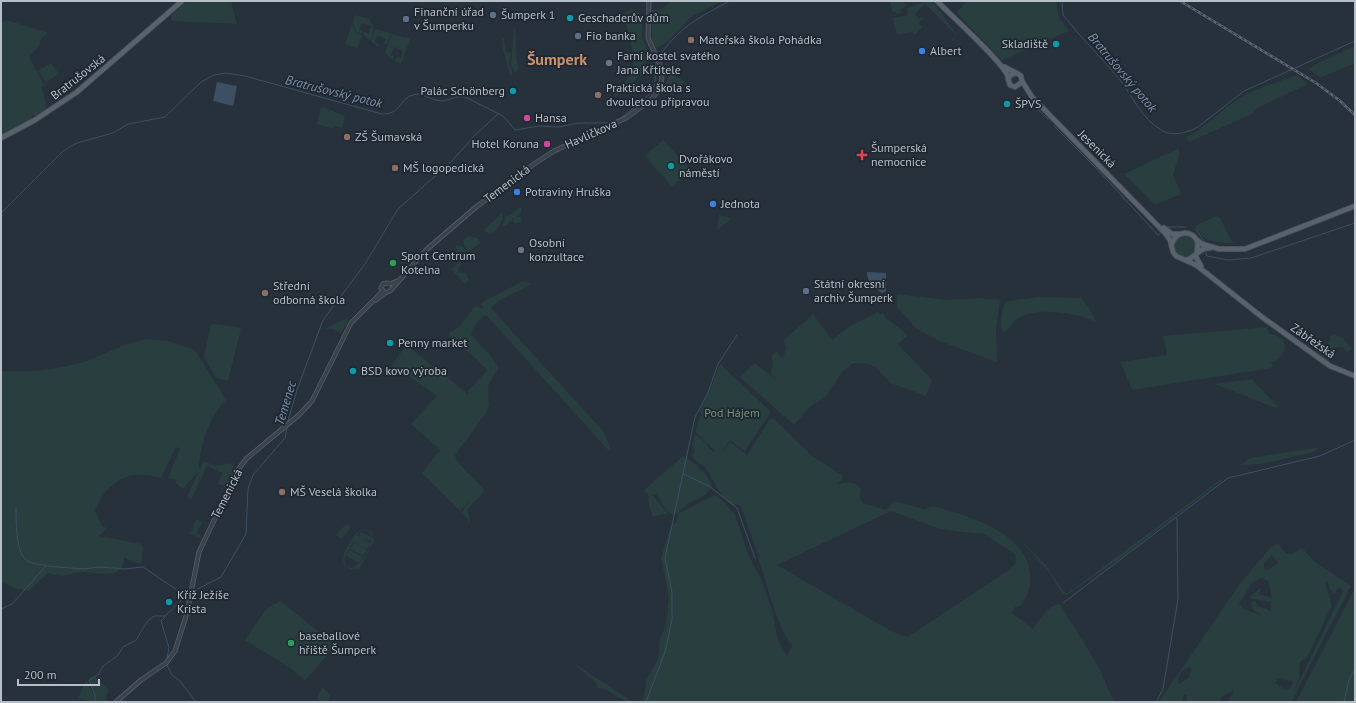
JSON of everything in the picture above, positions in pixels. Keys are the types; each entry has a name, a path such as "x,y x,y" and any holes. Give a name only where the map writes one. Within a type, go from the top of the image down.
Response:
{"main road":[{"name":"Bratrušovská","path":"1,138 31,122 77,92 182,1"},
{"name":"Jesenická","path":"936,1 998,61 1011,72 1021,76 1022,81 1032,97"},
{"name":"Jesenická","path":"998,61 1008,74 1009,84 1021,88 1032,97 1148,214 1168,236 1172,246"},
{"path":"1008,78 1010,75 1016,73"},
{"path":"1015,87 1020,85 1022,81"},
{"path":"1184,260 1191,258 1203,248 1231,250 1250,248 1355,206"},
{"name":"Jesenická","path":"1148,214 1170,233 1182,233"},
{"path":"1172,246 1175,237 1182,233 1191,234 1202,244 1216,248"},
{"path":"1197,253 1199,246 1198,241"},
{"name":"Zábřežská","path":"1172,246 1175,255 1196,265 1262,317 1330,366 1355,376"},
{"name":"Zábřežská","path":"1197,253 1196,257 1198,262 1262,317"}],"street":[{"name":"Havlíčkova","path":"541,158 615,124 649,103 661,86 662,70 648,38 648,1"},
{"name":"Temenická","path":"116,702 141,680 166,663 172,655 183,628 199,552 238,470 246,459 285,427 312,401 330,367 344,335 354,319 384,292 390,292 391,286 400,280 426,250 472,210 541,158"},
{"name":"Temenická","path":"384,292 383,284 387,282 391,286"}],"green space":[{"path":"186,1 231,1 237,24 172,21 171,16"},
{"path":"672,1 722,1 692,16 666,43 655,49 652,39 652,10 661,9"},
{"path":"890,1 904,1 906,7 900,10 901,13 896,14 896,12 892,11"},
{"path":"926,1 931,1 934,3 957,35 954,41 952,40 956,35 925,4 915,14 919,19 922,17 923,18 918,23 922,27 915,35 912,32 897,35 893,18 908,15 907,8"},
{"path":"967,1 1056,1 1059,18 1069,31 1002,60 956,12"},
{"path":"630,10 639,12 642,23 642,37 648,52 643,76 640,75 624,92 622,91 615,97 612,90 629,77 632,70 633,54 624,13"},
{"path":"355,15 369,19 374,28 372,33 367,34 373,33 370,41 363,34 364,32 369,33 371,26 362,23 359,30 362,31 362,34 356,32 353,22"},
{"path":"7,20 48,33 41,39 39,46 29,57 44,85 41,87 46,108 45,111 36,116 32,115 31,120 1,135 1,23"},
{"path":"352,24 356,33 362,35 357,48 345,44"},
{"path":"375,29 391,33 387,44 384,44 386,39 377,35 375,42 379,44 378,47 371,41"},
{"path":"514,29 516,35 519,68 515,73 511,64"},
{"path":"392,34 405,38 411,37 401,64 394,61 396,57 401,58 403,51 394,47 391,55 394,56 393,60 385,53"},
{"path":"502,38 504,38 506,52 511,53 509,64 513,74 510,76 503,49"},
{"path":"1355,46 1355,63 1320,78 1309,69 1316,64"},
{"path":"51,63 59,74 46,82 38,71"},
{"path":"671,73 685,82 677,88 674,85 666,91 664,88 669,74"},
{"path":"1297,75 1308,84 1257,108 1252,114 1189,142 1186,137 1199,130 1241,97"},
{"path":"321,107 329,109 328,114 330,110 345,116 342,128 335,126 334,129 317,124"},
{"name":"Dvořákovo náměstí","path":"663,140 691,170 672,187 645,156"},
{"path":"1179,148 1179,157 1173,174 1181,194 1155,205 1124,174"},
{"path":"521,208 521,213 516,217 521,217 522,221 515,224 513,220 515,217 502,227 506,216 510,215"},
{"path":"503,212 502,221 497,229 492,233 485,232 484,230"},
{"path":"719,215 730,218 729,221 717,230"},
{"path":"1216,216 1220,218 1232,242 1238,243 1221,243 1205,239 1195,226"},
{"path":"1185,235 1193,238 1196,246 1193,254 1185,257 1177,254 1174,246 1177,238"},
{"path":"469,236 477,238 481,242 469,252 464,246 463,240"},
{"path":"457,245 463,247 468,253 461,259 455,252 457,250 455,247"},
{"path":"461,261 461,266 458,268 459,272 466,273 469,280 465,284 451,269"},
{"path":"523,281 532,284 500,300 491,308 604,432 611,450 609,451 487,316 484,315 474,326 471,334 499,368 488,386 489,405 486,413 455,455 456,459 463,468 484,490 468,509 470,523 462,512 470,501 461,509 461,512 422,473 440,450 478,487 438,448 411,424 437,396 392,365 406,345 468,394 468,391 487,370 448,334 460,326 475,306 484,309 481,304 486,300"},
{"path":"897,294 948,300 980,298 1000,300 996,329 997,362 939,341 916,328 897,307"},
{"path":"1039,297 1081,298 1089,308 1096,322 1079,316 1058,312 1038,312 1018,318 1003,333 1001,317 1003,308 1007,301"},
{"path":"878,312 880,315 883,313 886,318 908,335 898,344 932,380 926,396 890,383 877,368 866,363 853,363 842,372 826,396 810,407 794,425 740,377 755,363 783,385 770,374 773,364 772,356 776,351 783,359 786,347 783,341 813,314 832,340 850,326"},
{"path":"347,318 347,323 341,333 332,329 325,329"},
{"path":"211,324 238,327 241,329 228,381 216,378 204,357"},
{"path":"1267,327 1269,334 1276,335 1281,338 1285,347 1281,356 1277,360 1271,362 1273,366 1271,368 1132,390 1120,362 1167,355 1163,336"},
{"path":"1335,335 1343,338 1352,349 1347,352 1343,347 1336,347 1328,361 1315,350 1315,348 1324,347 1330,342 1330,336"},
{"path":"146,339 168,341 195,350 226,400 215,415 206,433 199,461 199,470 204,461 215,466 230,463 236,469 227,486 218,484 223,473 207,466 191,500 187,497 199,471 183,489 176,483 176,480 168,478 180,449 176,447 161,478 150,475 139,475 121,479 106,491 95,510 102,526 107,528 99,536 141,544 143,547 141,564 124,558 123,565 114,573 101,574 79,572 63,576 48,573 29,591 17,589 1,581 1,371 35,371 59,368 92,359 131,343"},
{"name":"Pod Hájem","path":"720,364 771,412 745,451 730,440 720,455 730,442 747,455 770,419 773,418 811,455 842,475 842,480 836,485 849,482 861,488 860,498 863,503 886,510 894,501 924,509 933,506 979,521 1008,537 1019,547 1027,560 1030,575 1030,584 1027,595 1023,603 1020,606 1015,607 1012,613 1033,629 1048,610 1060,604 1098,666 1114,702 638,702 644,697 646,680 658,660 660,640 666,624 669,597 661,558 671,525 676,523 678,514 714,495 718,496 735,514 748,554 761,579 772,610 778,640 787,656 792,646 777,617 758,558 761,557 757,553 741,506 738,504 734,506 723,497 705,467 691,457 695,451 692,446 695,434 706,443 710,449 716,452 695,431 701,414 699,412 706,399","holes":["891,511 940,529 979,534 982,533 1015,554 1016,563 1009,570 907,637 891,631 777,565"]},
{"path":"1252,379 1279,408 1215,384"},
{"path":"1315,448 1318,449 1313,452 1261,464 1241,465 1250,458"},
{"path":"683,456 704,473 712,487 705,495 684,506 688,505 674,515 667,512 657,495 652,494 669,515 663,514 653,517 649,506 648,495 644,490"},
{"path":"1224,479 1122,557 1067,595 1062,594 1050,573 1015,535 1046,565 1064,592 1068,593 1220,480"},
{"path":"196,519 202,522 197,533 201,536 201,538 189,533 190,531 191,533 194,527 193,524"},
{"path":"346,524 351,528 342,539 336,535"},
{"path":"362,529 371,531 374,541 358,571 357,569 351,570 344,565 343,561 348,545 355,535","holes":["361,531 369,532 371,537 361,532 359,536 357,535","353,542 367,549 370,544 366,555 353,567 347,567 344,559"]},
{"path":"354,543 367,550 363,556 350,549"},
{"path":"1278,544 1288,554 1294,553 1302,548 1314,561 1351,586 1291,702 1225,702 1229,700 1234,690 1221,697 1220,702 1187,702 1187,695 1184,694 1182,702 1159,702 1238,586 1271,547","holes":["1272,555 1278,563 1267,571 1264,568 1264,564","1261,578 1268,581 1272,598 1259,594 1262,587 1249,597 1271,602 1271,611 1258,606 1255,601 1251,603 1253,610 1263,616 1244,609 1239,604 1252,583","1327,580 1329,588 1334,594 1340,587 1343,591 1291,698 1299,679 1300,662 1307,657 1310,652 1331,607 1330,598 1325,583","1189,667 1192,668 1188,678 1179,684 1179,676","1278,679 1293,681 1292,686 1287,691 1275,683"]},
{"path":"350,550 363,557 359,563 346,556"},
{"path":"1355,588 1355,702 1296,702"},
{"name":"baseballové hřiště Šumperk","path":"281,601 336,646 305,680 245,640 267,608"},
{"path":"572,662 633,702 624,700 598,688 596,683"},
{"path":"95,677 109,690 106,697 107,702 97,702 90,680"},
{"path":"86,680 94,695 94,702 78,698"},
{"path":"323,687 331,696 327,702 321,702 317,698"}],"water":[{"path":"217,82 237,86 233,106 213,101"},
{"path":"867,272 886,273 886,291 882,293 874,287 869,281"}],"waterway":[{"name":"Bratrušovský potok","path":"658,58 681,31 708,12 730,1"},
{"name":"Bratrušovský potok","path":"1062,1 1063,15 1118,77 1143,113 1155,126 1171,134 1190,131 1198,127 1244,91 1355,41"},
{"name":"Bratrušovský potok","path":"1,213 63,151 77,143 113,133 128,124 165,117 201,82 214,75 226,73 245,76 382,114 388,114 396,110 406,99 414,95 422,95 441,101 465,97 503,116 515,130 539,126 558,127 579,123 607,123 620,119 650,94 655,84 656,61"},
{"path":"1028,100 1048,119"},
{"name":"Temenec","path":"287,424 297,390 323,320 365,264 398,209 451,162 475,135 498,114"},
{"path":"1054,126 1095,167 1158,235 1160,234"},
{"path":"1205,251 1207,256 1228,260 1251,258 1355,223"},
{"path":"1167,227 1186,227"},
{"path":"1196,229 1205,243"},
{"path":"646,702 665,652 672,620 672,592 665,558 695,417 707,395 718,364 737,335"},
{"name":"Temenec","path":"192,592 221,577 246,534 248,489 253,475 285,438 287,427"},
{"path":"1063,603 1228,478 1320,456 1355,440"},
{"path":"683,474 709,486 737,508 755,558"},
{"path":"16,508 17,534 21,554 28,561 45,565"},
{"path":"1156,702 1163,689 1178,599 1177,518"},
{"path":"1,609 12,604 46,566 84,569 99,567 125,569 143,567 177,590 187,594"},
{"name":"Temenec","path":"95,702 95,695 89,680 99,674 102,667 117,656 123,647 136,640 147,622 154,616 165,616 189,593"},
{"path":"165,617 161,621 169,648 167,658"},
{"path":"166,663 172,675 180,681 196,702"},
{"path":"1344,702 1349,680 1355,669"}],"railway":[{"path":"1180,1 1316,83 1339,100 1355,115"}],"place":[{"name":"Šumperk 1","path":"493,15"},
{"name":"Geschaderův dům","path":"570,18"},
{"name":"Finanční úřad v Šumperku","path":"406,19"},
{"name":"Fio banka","path":"578,36"},
{"name":"Mateřská škola Pohádka","path":"691,40"},
{"name":"Skladiště","path":"1056,44"},
{"name":"Albert","path":"922,51"},
{"name":"Farní kostel svatého Jana Křtitele","path":"609,63"},
{"name":"Palác Schönberg","path":"513,91"},
{"name":"Praktická škola s dvouletou přípravou","path":"598,95"},
{"name":"ŠPVS","path":"1007,104"},
{"name":"Hansa","path":"527,118"},
{"name":"ZŠ Šumavská","path":"347,137"},
{"name":"Hotel Koruna","path":"547,144"},
{"name":"Šumperská nemocnice","path":"862,155"},
{"name":"Dvořákovo náměstí","path":"671,166"},
{"name":"MŠ logopedická","path":"395,168"},
{"name":"Potraviny Hruška","path":"517,192"},
{"name":"Jednota","path":"713,204"},
{"name":"Osobní konzultace","path":"521,250"},
{"name":"Sport Centrum Kotelna","path":"393,263"},
{"name":"Státní okresní archiv Šumperk","path":"806,291"},
{"name":"Střední odborná škola","path":"265,293"},
{"name":"Penny market","path":"390,343"},
{"name":"BSD kovo výroba","path":"353,371"},
{"name":"MŠ Veselá školka","path":"282,492"},
{"name":"Kříž Ježíše Krista","path":"169,602"},
{"name":"baseballové hřiště Šumperk","path":"291,643"}],"district":[{"name":"Šumperk","path":"557,59"}]}
